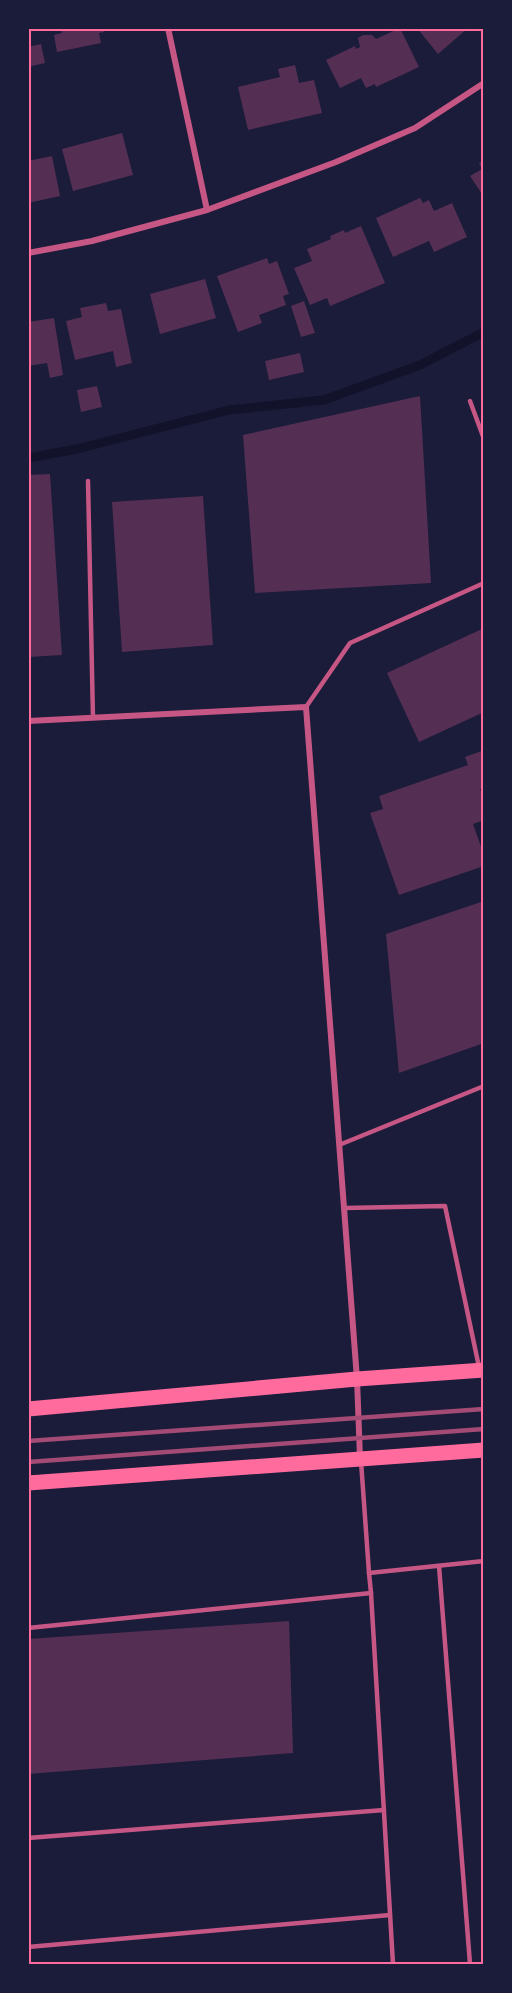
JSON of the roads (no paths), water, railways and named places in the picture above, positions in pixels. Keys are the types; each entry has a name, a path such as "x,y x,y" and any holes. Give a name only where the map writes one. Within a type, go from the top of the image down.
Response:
{"main road":[{"path":"28,1409 482,1370"},
{"path":"28,1483 483,1450"}],"street":[{"path":"168,28 207,210"},
{"path":"28,253 92,242 207,210 336,162 415,128 483,83"},
{"path":"28,721 306,707 345,1208 360,1459"}],"lane":[{"path":"470,401 483,439"},
{"path":"88,481 93,718"},
{"path":"306,707 350,643 483,583"},
{"path":"339,1144 483,1086"},
{"path":"345,1208 445,1206 482,1370"},
{"path":"360,1459 371,1593 393,1965"},
{"path":"369,1573 483,1561"},
{"path":"439,1566 470,1965"},
{"path":"28,1629 371,1593"},
{"path":"28,1838 384,1810"},
{"path":"28,1947 390,1915"}],"waterway":[{"path":"28,458 77,449 229,410 324,400 420,365 484,332"}],"railway":[{"path":"28,1441 484,1409"},
{"path":"28,1462 484,1429"}]}
